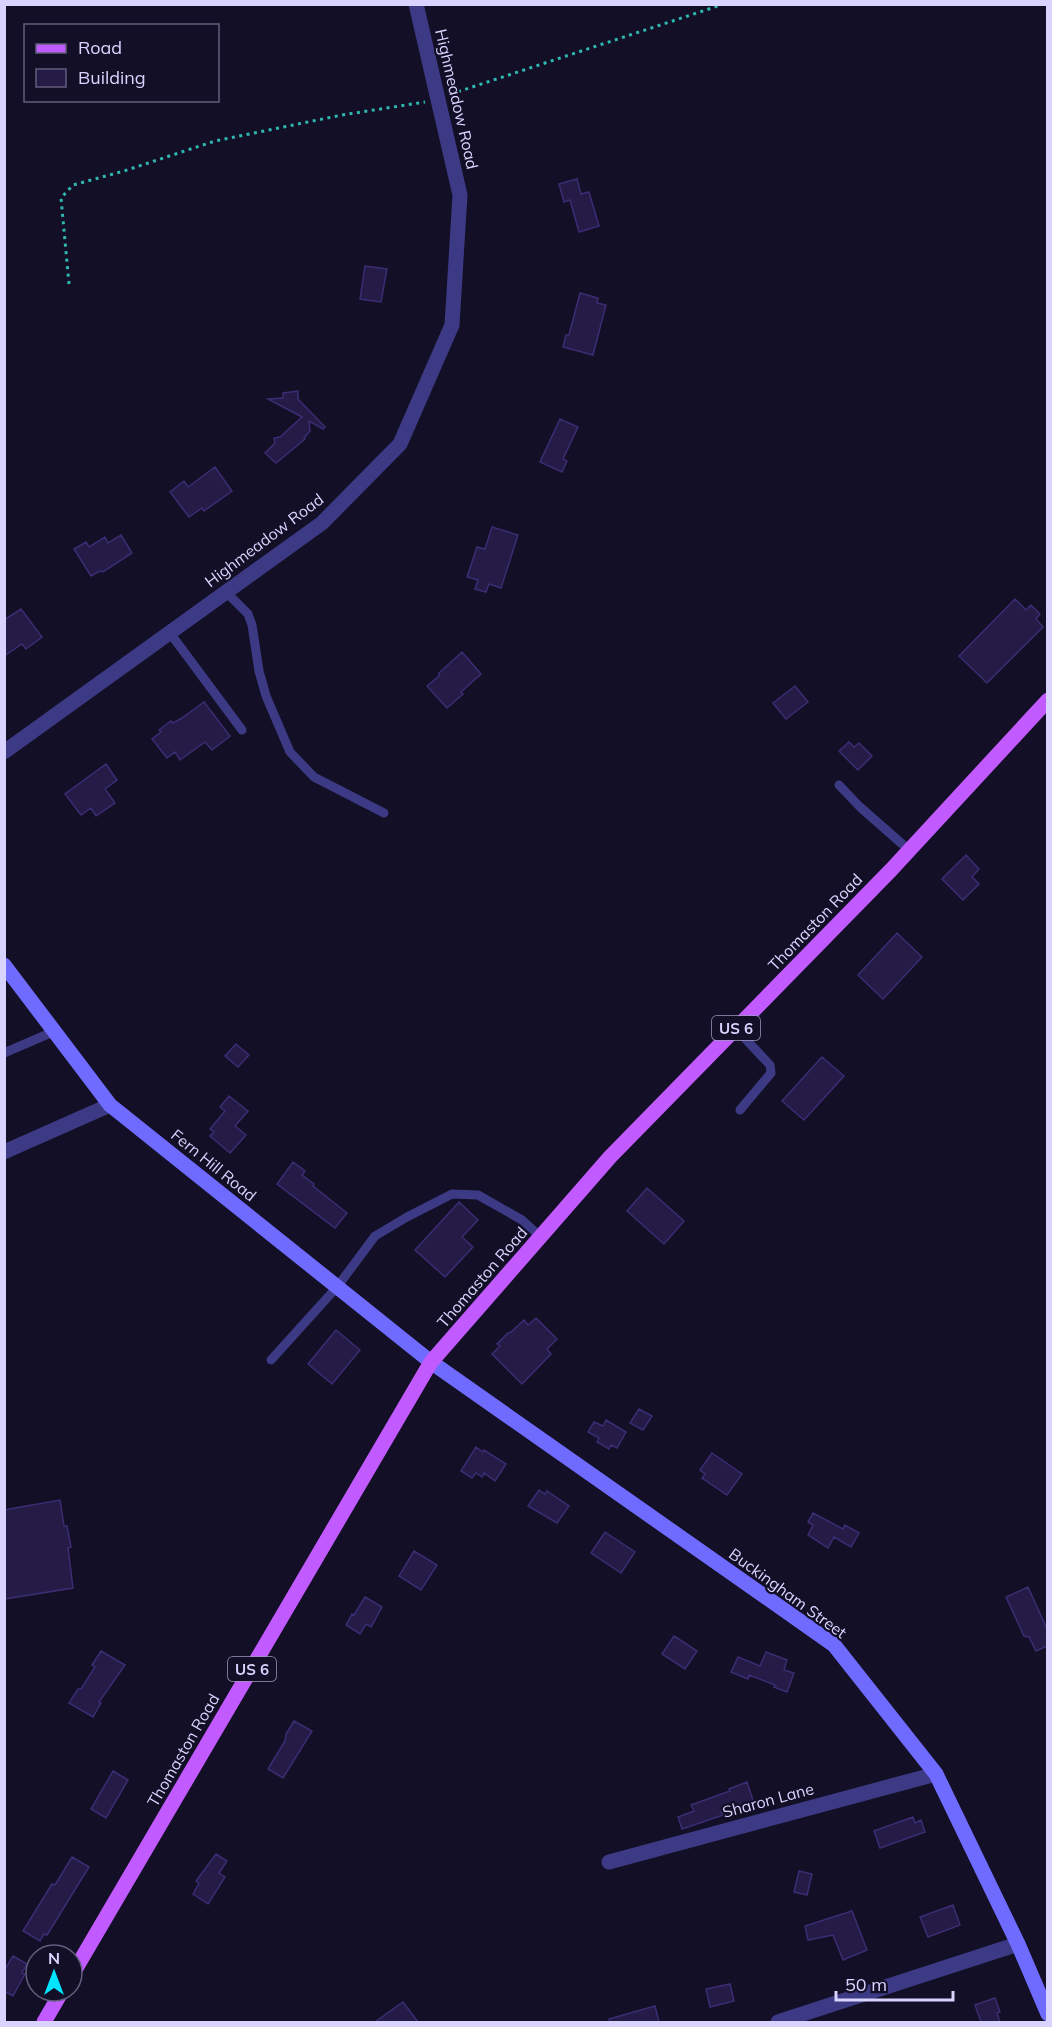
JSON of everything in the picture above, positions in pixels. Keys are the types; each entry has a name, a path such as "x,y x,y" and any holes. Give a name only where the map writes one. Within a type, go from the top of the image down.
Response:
{"main road":[{"name":"Thomaston Road","path":"84,1954 431,1362 610,1157 909,850 1047,700"},
{"name":"Fern Hill Road","path":"4,965 110,1105 431,1362"},
{"name":"Buckingham Street","path":"431,1362 834,1645 936,1774 1018,1944 1047,2014"},
{"path":"44,2022 55,2003"}],"street":[{"name":"Highmeadow Road","path":"4,752 322,523 400,444 452,325 460,195 416,4"},
{"path":"4,1152 110,1105"},
{"name":"Sharon Lane","path":"609,1862 936,1774"},
{"path":"778,2022 1018,1944"}],"lane":[{"path":"226,592 248,614 266,696 290,753 314,777 384,813"},
{"path":"170,633 242,730"},
{"path":"839,785 860,807 909,850"},
{"path":"736,1029 770,1065 771,1073 740,1110"},
{"path":"4,1053 55,1031"},
{"path":"271,1360 337,1287 375,1236 452,1194 478,1195 522,1220 541,1237"}],"path":[{"path":"69,284 61,198 73,185 215,141 342,115 416,105 724,4"}],"building":[{"path":"577,179 581,194 589,192 599,226 579,232 570,200 564,202 559,184"},
{"path":"365,266 387,269 381,302 360,299"},
{"path":"580,293 598,298 597,303 606,305 593,355 563,347 566,335 569,335"},
{"path":"298,391 298,399 325,427 323,429 309,421 310,431 305,439 276,463 265,453 275,443 274,438 280,437 302,417 268,399 283,398 283,393"},
{"path":"560,419 578,427 563,459 567,461 562,472 540,462"},
{"path":"215,467 232,491 204,511 202,508 189,517 170,492 184,481 188,487"},
{"path":"492,527 518,535 501,588 489,584 486,592 475,589 478,580 467,577 477,547 485,549"},
{"path":"121,535 132,553 103,572 100,571 91,576 74,549 86,542 89,547 105,537 108,543"},
{"path":"1015,599 1026,610 1031,605 1040,614 1036,619 1043,627 987,683 959,656"},
{"path":"21,609 42,637 26,649 22,644 4,656 4,620"},
{"path":"462,652 481,674 447,708 427,686"},
{"path":"795,686 808,702 786,719 773,703"},
{"path":"204,702 230,736 212,750 205,742 180,760 175,752 167,758 152,739 171,721 173,723 182,718"},
{"path":"849,742 854,747 859,743 872,756 858,770 839,751"},
{"path":"106,764 117,780 105,789 115,803 96,816 91,808 81,815 65,794"},
{"path":"966,855 979,869 972,877 979,884 963,900 942,879"},
{"path":"897,933 922,957 883,999 858,975"},
{"path":"236,1044 249,1055 238,1067 225,1056"},
{"path":"822,1057 844,1076 804,1120 782,1101"},
{"path":"229,1096 248,1111 235,1126 246,1135 230,1153 210,1136 214,1132 210,1129 225,1111 220,1107"},
{"path":"293,1162 305,1171 302,1175 314,1184 313,1186 347,1213 335,1228 277,1184"},
{"path":"647,1188 684,1221 664,1244 627,1211"},
{"path":"459,1202 478,1220 462,1237 473,1247 445,1277 415,1250"},
{"path":"536,1318 557,1339 547,1349 551,1354 522,1384 492,1354 500,1346 497,1344 508,1333 524,1320 528,1325"},
{"path":"336,1330 360,1350 332,1384 308,1364"},
{"path":"639,1409 652,1416 643,1430 630,1423"},
{"path":"606,1420 626,1432 617,1448 611,1445 609,1449 597,1442 599,1438 588,1432 594,1422 603,1426"},
{"path":"476,1447 506,1464 495,1481 484,1473 482,1477 476,1473 472,1478 461,1471"},
{"path":"712,1453 742,1474 727,1495 702,1478 705,1474 700,1470"},
{"path":"539,1490 545,1494 547,1491 569,1506 557,1523 528,1506"},
{"path":"60,1500 64,1526 67,1526 71,1547 68,1548 73,1588 4,1599 4,1510"},
{"path":"813,1513 843,1529 845,1525 859,1533 851,1547 834,1537 828,1548 808,1535 813,1525 808,1522"},
{"path":"605,1532 635,1552 621,1573 591,1553"},
{"path":"414,1551 437,1565 421,1590 399,1576"},
{"path":"1028,1587 1047,1629 1047,1646 1036,1651 1029,1637 1024,1636 1006,1597"},
{"path":"365,1597 382,1607 371,1627 366,1624 360,1634 346,1625"},
{"path":"674,1636 697,1651 685,1669 662,1654"},
{"path":"101,1651 125,1665 99,1702 101,1703 93,1717 69,1703 95,1667 92,1665"},
{"path":"766,1652 787,1660 784,1670 794,1673 787,1692 749,1675 748,1679 731,1672 738,1657 760,1666"},
{"path":"294,1721 312,1731 283,1778 268,1769"},
{"path":"113,1771 128,1780 106,1818 91,1809"},
{"path":"747,1782 753,1800 721,1812 723,1815 682,1829 678,1817 694,1811 691,1805 730,1791 729,1789"},
{"path":"913,1817 915,1823 921,1820 925,1832 880,1848 874,1831"},
{"path":"216,1854 227,1861 219,1873 225,1877 208,1904 193,1894 199,1883 196,1881"},
{"path":"72,1857 89,1867 47,1935 44,1934 40,1941 23,1931"},
{"path":"799,1871 812,1874 807,1895 794,1892"},
{"path":"953,1905 960,1925 928,1937 920,1917"},
{"path":"852,1911 867,1950 843,1960 833,1935 808,1940 805,1926"},
{"path":"13,1956 24,1962 22,1973 24,1976 13,1996 4,1991 4,1971"},
{"path":"730,1984 734,2001 710,2007 706,1989"},
{"path":"995,1998 1000,2012 997,2013 1000,2022 981,2022 975,2005"},
{"path":"403,2002 418,2022 375,2022"},
{"path":"655,2006 659,2022 610,2022 609,2019"}]}
